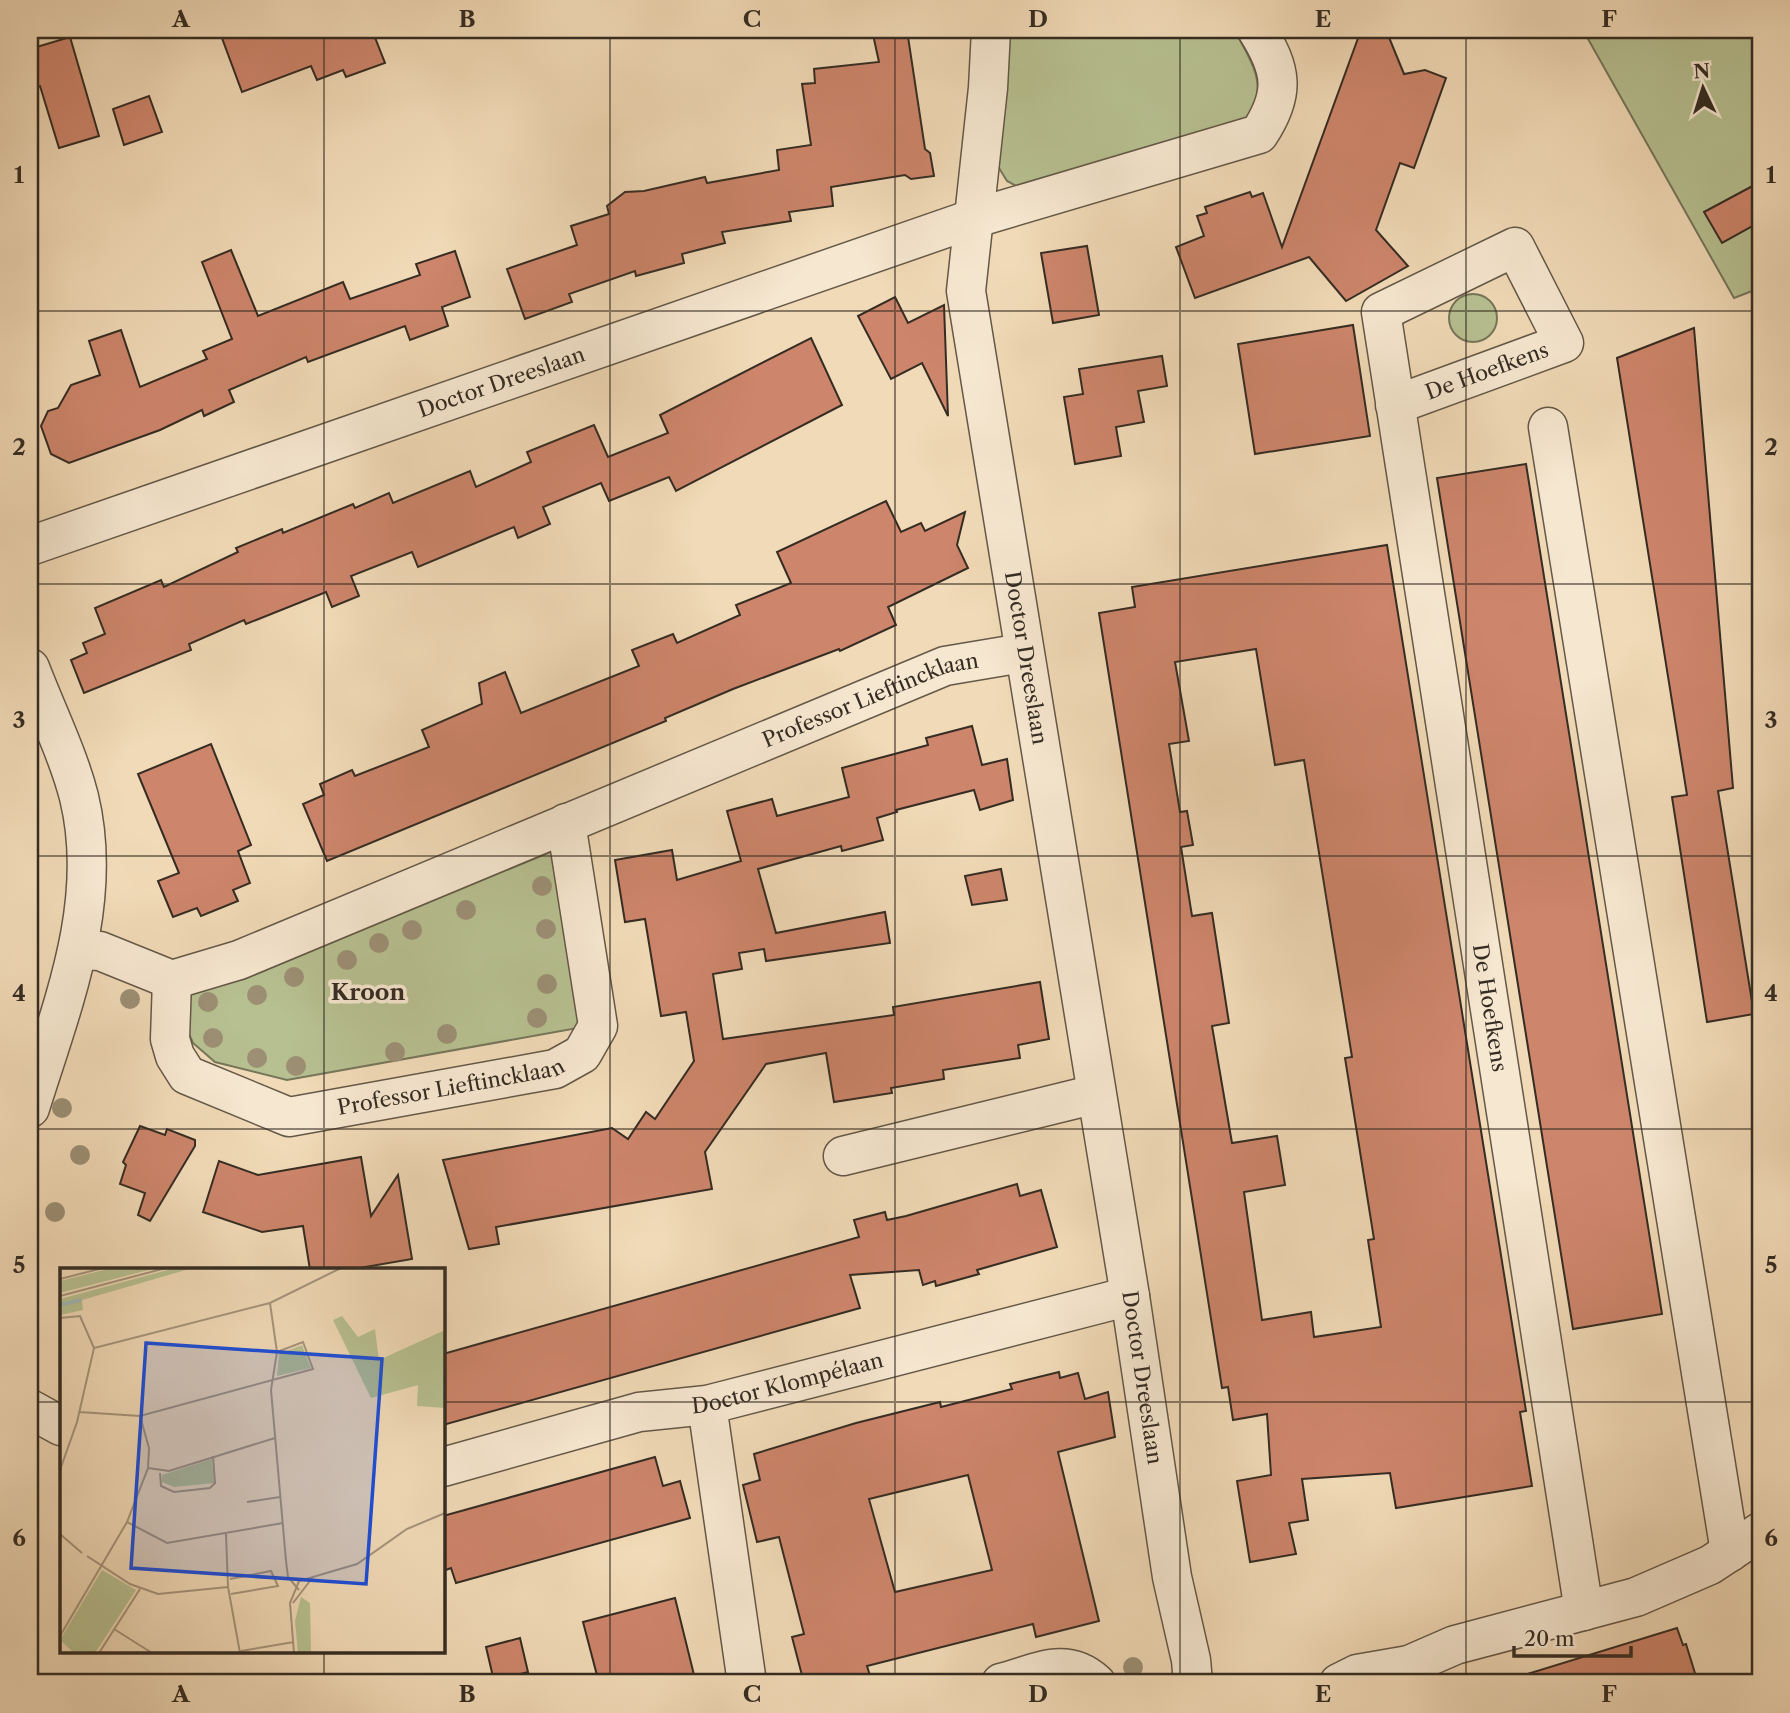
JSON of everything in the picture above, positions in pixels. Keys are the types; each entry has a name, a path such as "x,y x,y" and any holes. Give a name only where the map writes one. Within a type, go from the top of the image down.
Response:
{"street":[{"name":"Doctor Dreeslaan","path":"991,30 988,88 966,290 1023,653 1130,1296 1172,1577 1201,1676"},
{"name":"Doctor Dreeslaan","path":"30,546 972,219 1259,134 1274,111 1280,87 1271,52 1257,30"},
{"name":"De Hoefkens","path":"1395,405 1564,343 1515,247 1381,312 1395,405 1584,1611"},
{"path":"1339,1683 1357,1674 1400,1674 1455,1645 1636,1597 1710,1565 1745,1542 1548,427"},
{"name":"Professor Lieftincklaan","path":"566,823 598,1026 582,1054 555,1069 289,1117 187,1075 175,1056 170,1039 172,980 239,960 566,823 945,666 1023,653"},
{"path":"30,668 79,797 89,864 79,950 30,1108"},
{"path":"79,950 100,951 172,980"},
{"path":"843,1156 1096,1094"},
{"name":"Doctor Klompélaan","path":"444,1466 639,1412 707,1405 1130,1296"},
{"path":"707,1405 747,1683"},
{"path":"30,1409 60,1425"},
{"path":"1001,1683 1066,1666 1083,1671 1096,1683"}],"green space":[{"path":"1008,30 1234,30 1255,73 1258,84 1255,106 1249,118 1024,190 1007,181 996,163"},
{"path":"1583,30 1760,30 1760,288 1734,298"},
{"path":"1473,294 1490,301 1497,318 1490,335 1473,342 1456,335 1449,318 1456,301"},
{"path":"560,848 589,1026 287,1080 215,1062 193,1043 187,1030 189,990 244,979"}],"building":[{"path":"219,30 372,30 385,63 346,77 343,70 317,80 311,66 242,92"},
{"path":"872,30 907,30 925,149 930,153 934,176 911,179 905,175 831,187 833,206 789,212 791,221 722,232 725,243 682,254 684,263 636,276 635,271 569,294 572,302 525,319 507,269 577,245 571,226 609,214 607,206 625,192 644,191 705,177 707,183 779,170 777,150 811,145 802,84 815,83 814,69 879,62"},
{"path":"1361,30 1386,30 1404,74 1425,70 1446,78 1414,168 1400,163 1376,230 1408,266 1346,301 1309,257 1195,298 1176,247 1204,236 1197,216 1207,213 1205,207 1250,192 1252,197 1263,193 1282,247"},
{"path":"70,37 99,136 59,148 40,86 30,90 30,49"},
{"path":"149,96 162,132 124,145 113,109"},
{"path":"1760,182 1760,222 1722,243 1704,212"},
{"path":"1087,246 1099,315 1053,323 1041,253"},
{"path":"231,250 258,316 343,282 350,299 420,275 416,264 455,251 470,297 442,307 448,326 410,340 405,326 308,362 306,357 229,390 234,402 204,416 202,410 160,430 69,463 51,454 41,426 48,411 58,408 71,385 100,375 89,341 121,330 140,387 207,359 203,351 232,339 202,262"},
{"path":"895,297 908,323 944,305 948,416 922,363 891,379 858,316"},
{"path":"1353,325 1370,436 1255,454 1238,344"},
{"path":"1694,328 1733,788 1718,791 1754,1014 1707,1022 1672,797 1687,795 1617,358"},
{"path":"811,338 842,405 676,491 669,477 609,501 601,483 543,507 550,524 518,538 514,527 418,567 412,552 351,576 359,596 332,607 326,592 246,624 244,620 189,644 191,650 84,693 71,660 87,653 83,643 105,634 95,608 161,580 164,587 238,552 236,548 282,529 283,533 353,504 355,508 389,493 393,503 470,471 476,487 531,462 527,452 594,425 608,457 668,433 660,415"},
{"path":"1162,356 1167,386 1138,391 1144,422 1116,427 1121,456 1075,464 1064,397 1083,394 1079,369"},
{"path":"1526,464 1662,1314 1573,1329 1437,478"},
{"path":"886,501 901,532 921,523 925,531 965,512 957,545 968,568 888,607 896,625 840,651 839,649 733,689 665,718 666,721 327,861 303,804 324,795 320,784 352,770 355,776 429,747 422,730 482,704 479,683 505,672 521,713 639,666 632,650 673,634 677,643 740,615 736,605 791,583 777,552"},
{"path":"1387,545 1526,1411 1520,1412 1532,1486 1396,1508 1390,1473 1302,1479 1308,1520 1289,1523 1296,1554 1250,1562 1237,1481 1271,1475 1267,1414 1233,1420 1228,1387 1222,1388 1099,613 1135,607 1132,587","holes":["1256,649 1275,765 1304,760 1352,1057 1345,1058 1374,1239 1368,1240 1381,1327 1314,1337 1311,1312 1262,1320 1244,1192 1285,1185 1277,1136 1232,1143 1212,1026 1229,1023 1212,913 1192,916 1181,847 1193,845 1187,811 1180,812 1169,744 1189,741 1175,662"]},
{"path":"972,726 982,765 1007,759 1013,800 980,810 974,790 896,810 897,812 877,818 883,840 842,851 841,846 758,869 776,933 885,912 890,943 766,961 764,949 739,953 742,969 713,974 723,1039 894,1015 893,1007 1040,982 1049,1039 1018,1045 1020,1058 943,1070 944,1079 891,1088 892,1093 834,1102 826,1053 766,1064 705,1152 712,1189 496,1227 499,1244 469,1249 443,1160 612,1128 628,1139 646,1112 655,1119 694,1061 686,1012 661,1016 645,919 625,922 615,860 672,850 677,880 741,861 727,811 772,799 777,816 849,797 842,768 928,745 926,738"},
{"path":"211,744 251,845 238,851 250,883 233,890 238,901 201,916 197,908 173,917 158,881 179,873 138,774"},
{"path":"1001,869 1007,900 972,905 965,876"},
{"path":"140,1126 165,1135 167,1129 195,1140 195,1146 150,1221 138,1215 145,1193 120,1184 126,1165 123,1162"},
{"path":"361,1157 371,1216 398,1175 412,1259 360,1268 310,1268 303,1226 262,1232 203,1212 219,1161 258,1175"},
{"path":"1017,1184 1020,1196 1041,1190 1057,1247 977,1270 979,1274 936,1286 935,1281 923,1285 919,1270 850,1275 860,1308 444,1425 444,1354 859,1237 854,1220 885,1212 887,1220"},
{"path":"1059,1372 1060,1378 1078,1373 1085,1399 1108,1392 1115,1437 1058,1452 1099,1621 1036,1637 1033,1624 867,1666 871,1679 854,1683 804,1683 792,1637 804,1634 779,1537 757,1542 743,1485 760,1480 754,1454 856,1423 940,1402 941,1407 1012,1389 1010,1384","holes":["968,1475 992,1570 895,1592 869,1499"]},
{"path":"655,1457 663,1486 680,1481 690,1518 456,1583 451,1568 444,1571 444,1516"},
{"path":"675,1598 696,1683 599,1683 583,1622"},
{"path":"1677,1628 1683,1645 1686,1644 1698,1683 1525,1683 1524,1675"},
{"path":"520,1638 528,1672 494,1681 486,1647"}],"district":[{"name":"Kroon","path":"368,992"}]}
